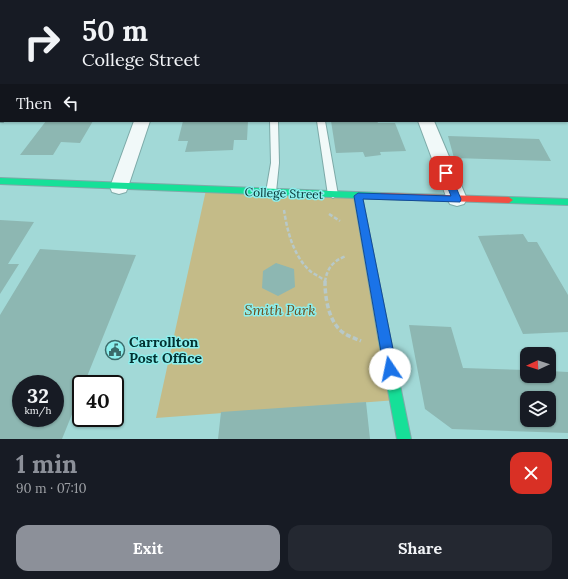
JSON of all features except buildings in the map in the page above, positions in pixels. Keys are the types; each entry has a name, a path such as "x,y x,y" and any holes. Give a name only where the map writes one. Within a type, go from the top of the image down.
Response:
{"street":[{"path":"119,186 142,122"},
{"path":"426,122 457,199"},
{"name":"College Street","path":"0,182 358,196 568,202"},
{"path":"358,196 404,439"}],"lane":[{"path":"271,192 275,163 274,122"},
{"path":"321,122 333,195"}],"path":[{"path":"282,193 284,214 295,246 309,270 324,280"},
{"path":"303,194 368,246 342,258 330,267 324,280 330,314 340,330 352,338 386,347"}],"green space":[{"name":"Smith Park","path":"206,190 358,196 397,400 156,418"}],"traffic: fast":[{"path":"0,181 381,196"},
{"path":"509,200 568,202"},
{"path":"384,336 404,439"}],"traffic: slow":[{"path":"358,196 384,336"}],"traffic: jam":[{"path":"381,196 509,200"}],"place":[{"name":"Carrollton Post Office","path":"115,350"}],"route":[{"path":"390,369 358,196 457,199 446,173"}]}
